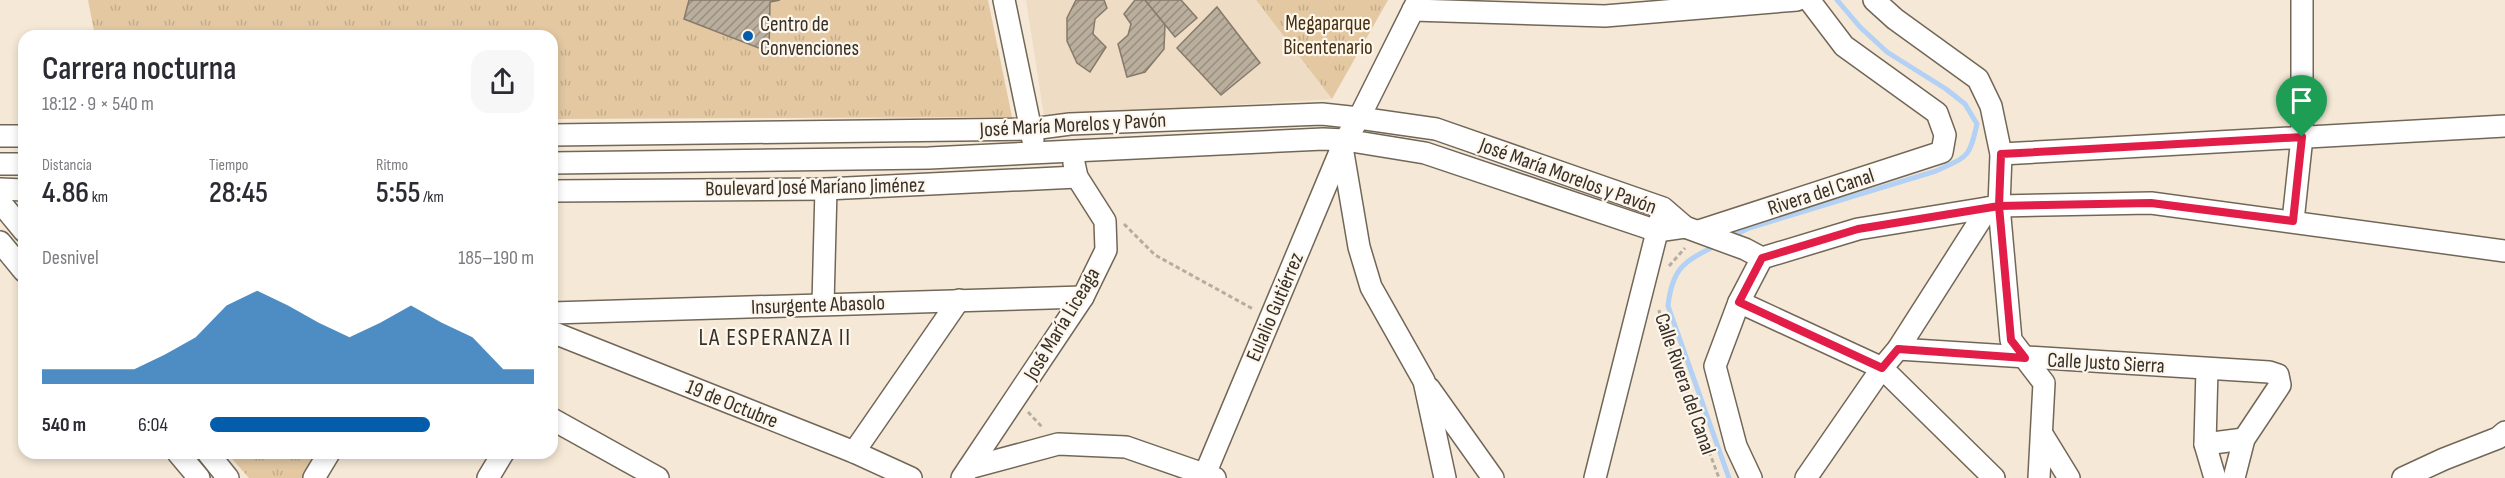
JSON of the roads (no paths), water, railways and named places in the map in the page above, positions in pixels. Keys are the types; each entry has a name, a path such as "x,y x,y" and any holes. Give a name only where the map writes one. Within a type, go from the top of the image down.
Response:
{"street":[{"path":"1004,0 1032,129 1034,152"},
{"path":"1415,5 1605,16 1797,0"},
{"name":"Rivera del Canal","path":"1696,230 1942,152 1945,135 1937,113 1844,46 1809,0"},
{"path":"1874,0 1895,19 1978,79 1991,106 2001,154 1993,207 2011,340 2044,383 2039,478"},
{"path":"2293,221 2302,137 2302,0"},
{"name":"Eulalio Gutiérrez","path":"1210,476 1270,319 1343,144 1359,118 1415,5"},
{"name":"José María Morelos y Pavón","path":"558,135 1032,129 1070,124 1322,114 1436,129 1663,208 1696,230"},
{"name":"José María Liceaga","path":"965,473 1083,297 1106,250 1105,221 1077,177 1070,124"},
{"path":"2001,154 2505,126"},
{"path":"0,136 18,136"},
{"name":"José María Morelos y Pavón","path":"558,164 929,158 1323,139 1343,144 1425,153 1657,231 1696,230"},
{"path":"1343,144 1359,247 1371,287 1424,381 1493,478"},
{"path":"0,164 18,164"},
{"name":"Boulevard José Maríano Jiménez","path":"558,191 826,189 1077,177"},
{"path":"0,189 18,190"},
{"path":"823,304 826,189"},
{"path":"0,202 18,224"},
{"path":"1696,230 1754,253 1858,229 1993,207 2151,203 2505,250"},
{"path":"1806,478 1882,368 1898,349 1993,207"},
{"path":"1595,478 1663,208"},
{"path":"0,242 18,264"},
{"name":"Calle Rivera del Canal","path":"1751,478 1736,446 1715,366 1739,302 1754,253"},
{"name":"Insurgente Abasolo","path":"558,314 1083,297"},
{"path":"854,452 959,300"},
{"path":"1739,302 1882,368 1994,478"},
{"name":"19 de Octubre","path":"558,334 854,452 911,478"},
{"name":"Calle Justo Sierra","path":"1898,349 2269,372 2278,375 2280,385 2244,439"},
{"path":"2207,369 2205,444 2215,478"},
{"path":"1424,381 1445,478"},
{"path":"558,421 654,477"},
{"path":"2042,434 2069,478"},
{"path":"2403,478 2444,459 2503,437"},
{"path":"2205,444 2244,439 2235,478"},
{"path":"965,473 1058,444 1126,447 1210,476"},
{"path":"183,459 199,478"},
{"path":"213,459 228,478"},
{"path":"314,478 325,459"},
{"path":"488,478 499,459"}],"waterway":[{"path":"1731,237 1749,228 1936,171 1961,159 1972,144 1977,124 1965,104 1946,89 1887,52 1860,27 1837,0"},
{"path":"1715,246 1681,268 1673,283 1668,306 1729,478"}],"place":[{"name":"Centro de Convenciones","path":"748,36"}],"district":[{"name":"LA ESPERANZA II","path":"775,337"}],"park label":[{"name":"Megaparque Bicentenario","path":"1328,35"}]}
